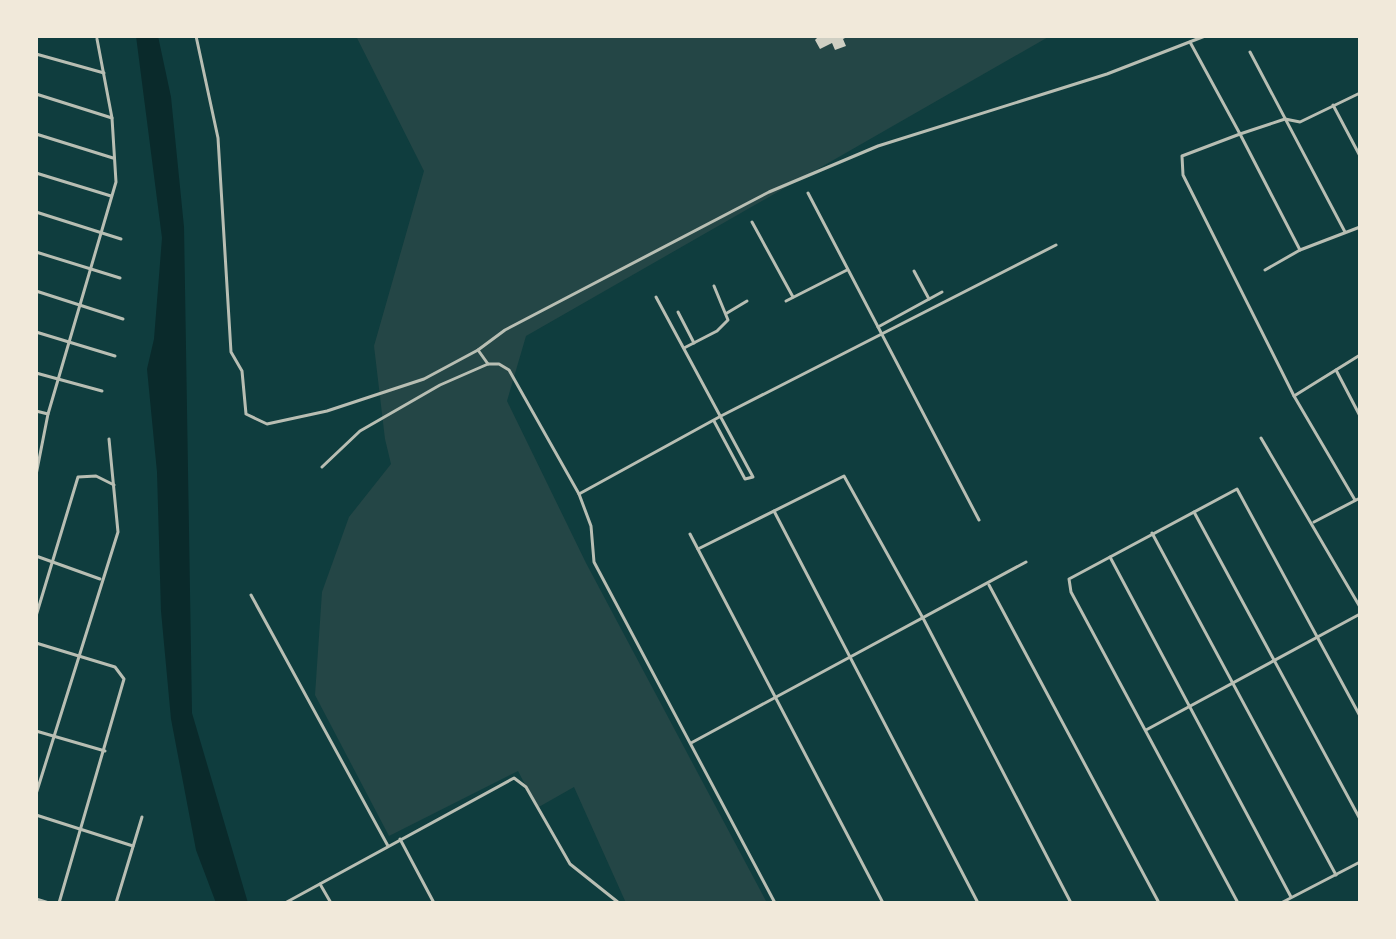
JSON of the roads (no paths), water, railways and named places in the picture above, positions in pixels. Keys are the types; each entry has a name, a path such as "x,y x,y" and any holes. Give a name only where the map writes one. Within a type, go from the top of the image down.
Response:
{"street":[{"path":"196,36 218,138 231,352 242,371 246,414 267,424 327,411 424,379 478,350 505,330 769,192 878,146 1107,74 1205,36"},
{"path":"36,475 48,414 116,182 112,118 97,39"},
{"path":"1190,42 1300,250"},
{"path":"1250,52 1346,233"},
{"path":"36,54 104,73"},
{"path":"1313,523 1358,499 1294,396 1180,162 1185,154 1285,119 1300,122 1360,93"},
{"path":"36,94 112,118"},
{"path":"1333,105 1360,156"},
{"path":"36,134 114,158"},
{"path":"36,173 111,196"},
{"path":"808,193 979,520"},
{"path":"36,212 121,239"},
{"path":"752,222 793,297"},
{"path":"1265,270 1300,250 1360,227"},
{"path":"579,494 721,416 1056,245"},
{"path":"36,252 120,278"},
{"path":"786,301 847,270"},
{"path":"914,271 929,299"},
{"path":"684,348 717,331 728,320 714,286"},
{"path":"36,291 123,319"},
{"path":"878,327 942,292"},
{"path":"656,297 752,478 745,479 714,421"},
{"path":"727,313 747,301"},
{"path":"678,312 694,343"},
{"path":"36,332 115,356"},
{"path":"478,350 488,364 509,370 579,494 591,526 594,562 775,903"},
{"path":"1294,396 1360,355"},
{"path":"322,467 360,431 440,385 488,364"},
{"path":"1336,370 1360,416"},
{"path":"36,373 102,391"},
{"path":"36,411 48,414"},
{"path":"1261,438 1360,607"},
{"path":"36,794 118,532 109,439"},
{"path":"36,444 43,445"},
{"path":"36,616 78,477 96,476 114,485"},
{"path":"698,549 844,476 924,620 1071,903"},
{"path":"1238,903 1068,585 1069,579 1237,489 1360,716"},
{"path":"774,511 978,903"},
{"path":"1194,512 1360,819"},
{"path":"1152,533 1336,875"},
{"path":"690,534 883,903"},
{"path":"36,556 101,579"},
{"path":"1110,557 1291,897"},
{"path":"691,743 989,585 1026,562"},
{"path":"989,585 1159,903"},
{"path":"251,595 388,846"},
{"path":"1146,730 1360,614"},
{"path":"36,643 115,667 123,673 105,751 59,903"},
{"path":"36,731 105,751"},
{"path":"285,903 514,778 526,787 570,864 619,903"},
{"path":"36,815 133,846"},
{"path":"116,903 142,817"},
{"path":"400,839 434,903"},
{"path":"1281,903 1360,862"},
{"path":"320,884 331,903"},
{"path":"36,899 49,903"}]}
